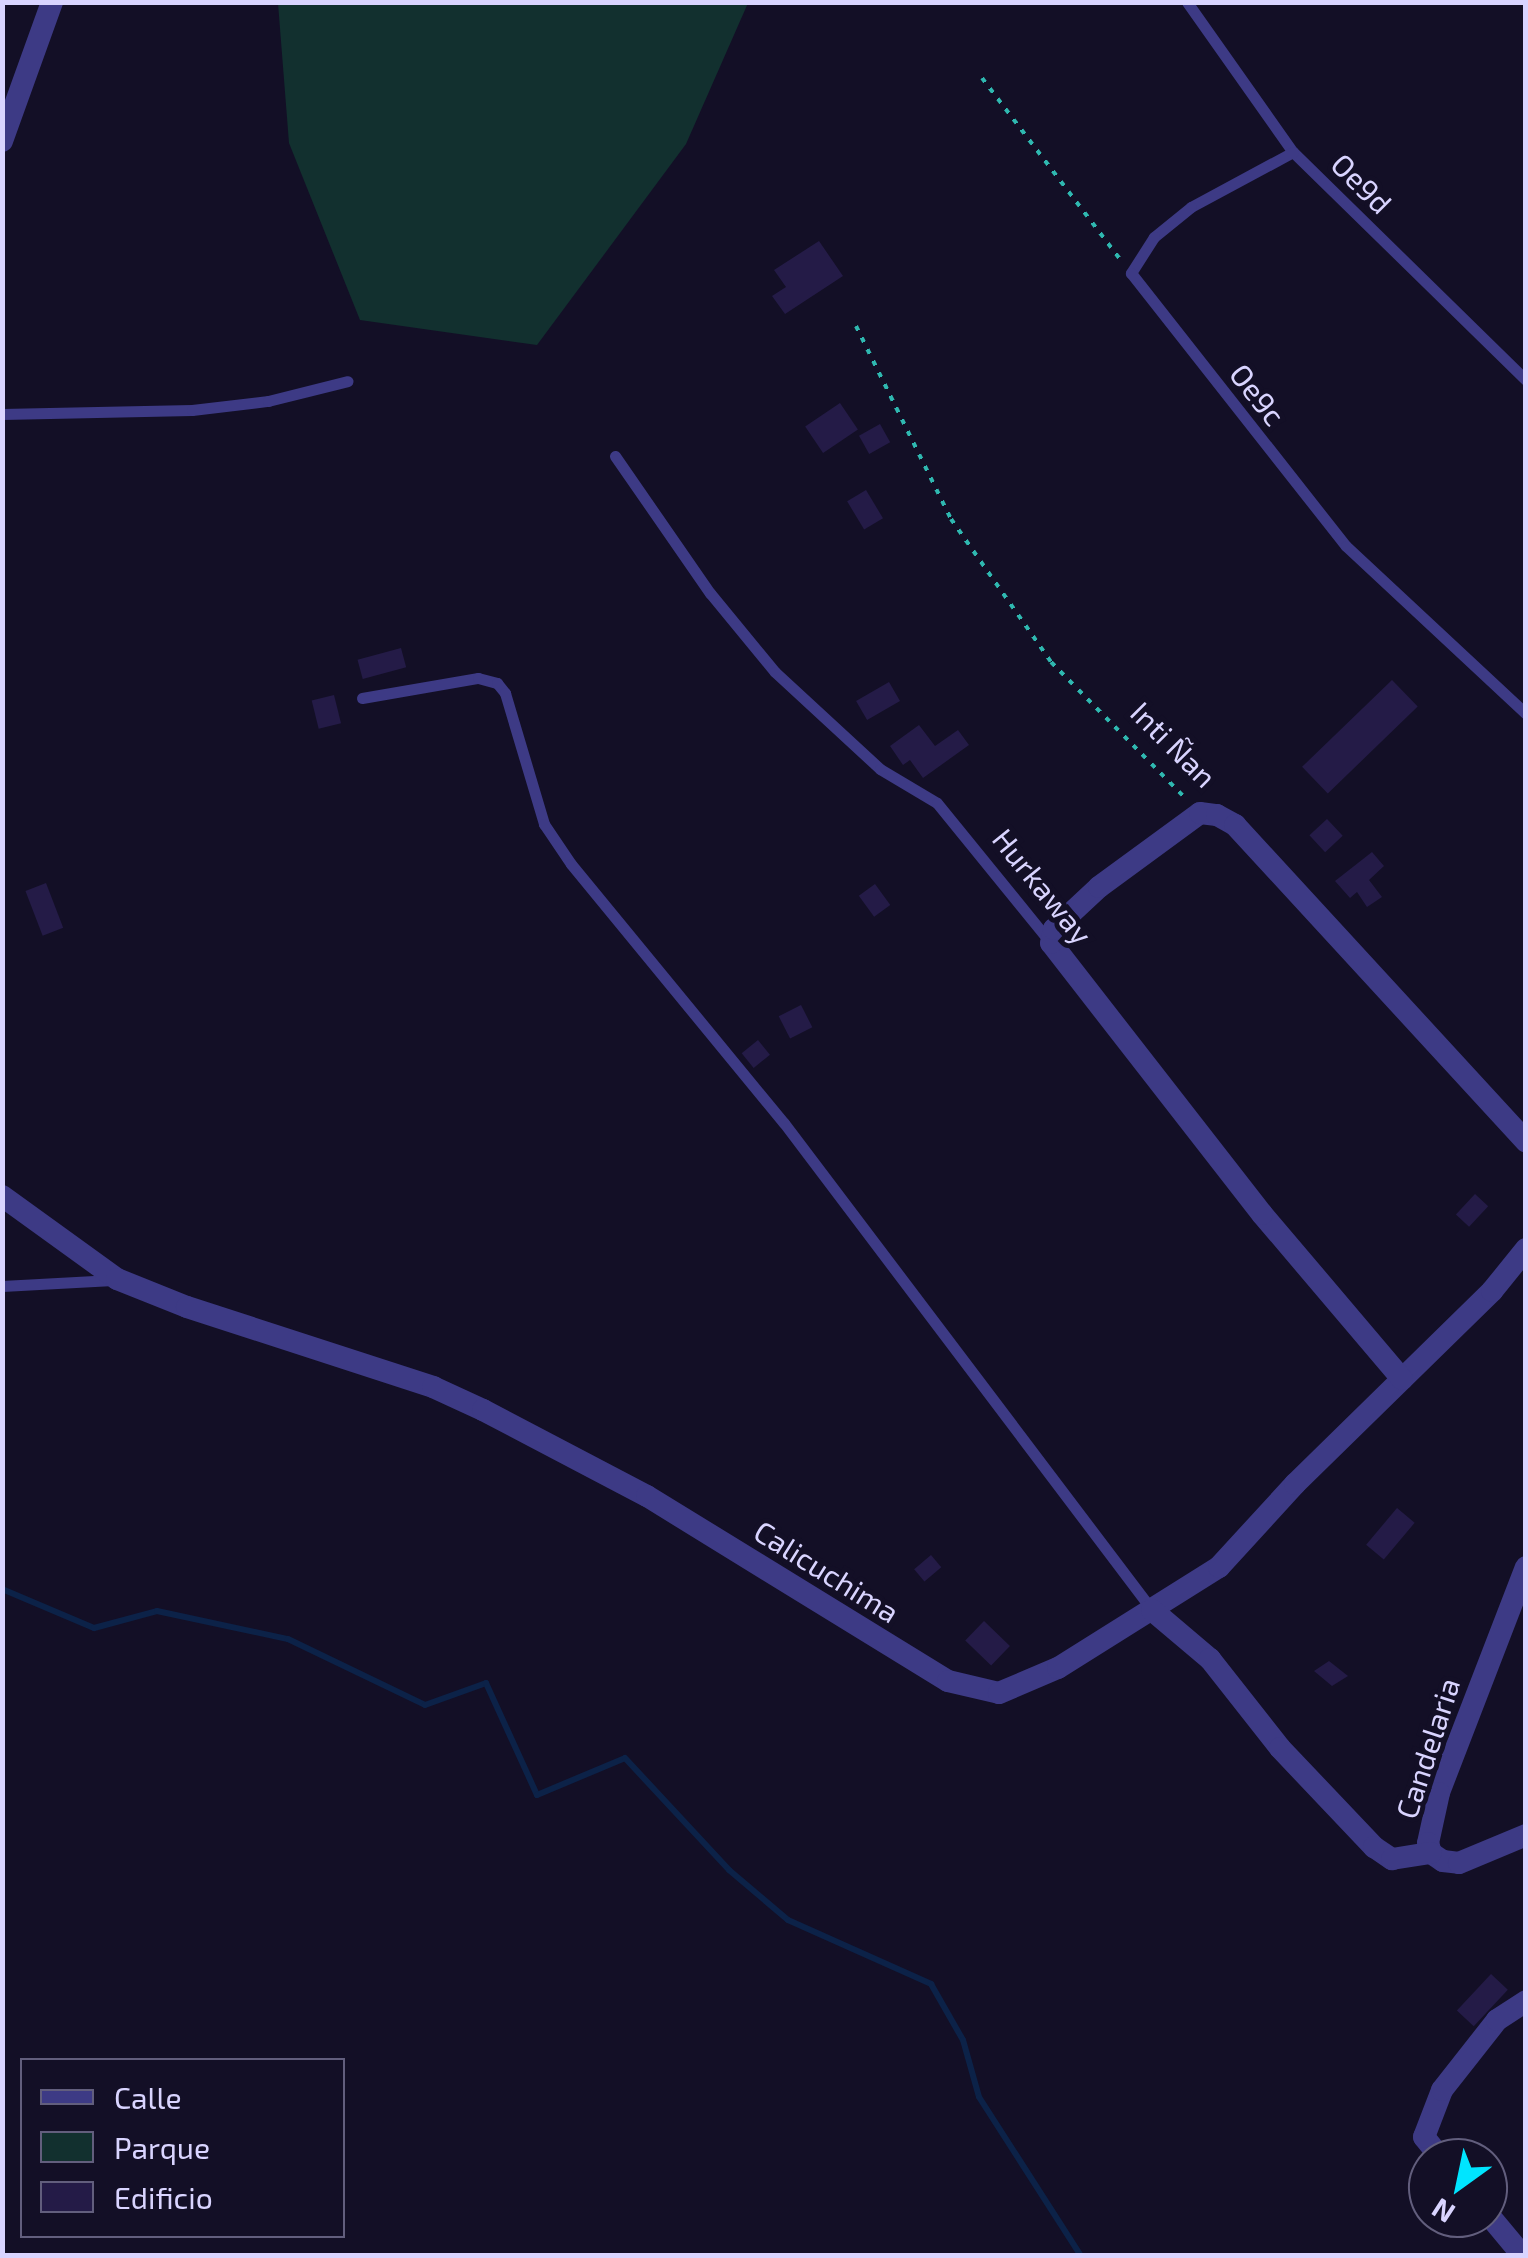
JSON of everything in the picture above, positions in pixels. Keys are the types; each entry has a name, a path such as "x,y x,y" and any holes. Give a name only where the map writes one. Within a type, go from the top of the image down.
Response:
{"street":[{"path":"2,141 52,2"},
{"path":"1051,942 1065,915 1200,813"},
{"name":"Inti Ñan","path":"1200,813 1217,815 1235,826 1526,1142"},
{"name":"Hurkaway","path":"1051,942 1262,1214 1402,1379"},
{"name":"Calicuchima","path":"2,1196 117,1279 187,1308 433,1388 483,1410 725,1542 948,1681 1000,1692 1058,1668 1219,1567 1295,1484 1492,1291 1526,1250"},
{"name":"Candelaria","path":"1526,1567 1439,1793 1429,1831 1431,1853 1443,1861 1459,1863 1526,1835"},
{"path":"1152,1610 1210,1659 1280,1748 1374,1847 1392,1859 1431,1853"},
{"path":"1425,2138 1442,2090 1497,2020 1526,2001"}],"lane":[{"name":"Oe9d","path":"1187,2 1294,152 1526,380"},
{"path":"1131,273 1154,237 1192,207 1294,152"},
{"name":"Oe9c","path":"1131,273 1346,546 1526,714"},
{"path":"2,414 192,410 268,400 348,381"},
{"name":"Hurkaway","path":"615,456 710,593 775,672 880,768 936,803 1051,942"},
{"path":"362,698 478,678 498,684 505,693 544,824 570,864 784,1122 1152,1610"},
{"path":"2,1286 117,1279"}],"path":[{"path":"982,78 1131,273"},
{"name":"Inti Ñan","path":"856,326 951,519 1050,662 1200,813"}],"green space":[{"path":"278,2 748,3 686,144 537,345 360,320 289,143"}],"building":[{"path":"819,241 843,276 785,314 772,296 786,287 774,270"},
{"path":"840,403 858,430 823,453 805,426"},
{"path":"880,424 890,442 869,454 859,436"},
{"path":"866,490 883,518 864,530 847,501"},
{"path":"401,648 406,667 363,679 358,660"},
{"path":"1392,680 1418,707 1328,793 1302,767"},
{"path":"889,682 900,701 867,720 856,701"},
{"path":"334,695 341,723 319,729 312,701"},
{"path":"919,725 935,746 958,730 969,745 923,778 910,760 903,765 890,746"},
{"path":"1327,819 1343,836 1325,852 1309,835"},
{"path":"1372,852 1384,866 1369,880 1382,897 1367,907 1357,892 1350,898 1335,881"},
{"path":"46,883 63,928 43,936 25,891"},
{"path":"875,884 890,905 874,917 859,896"},
{"path":"801,1005 812,1027 790,1039 779,1016"},
{"path":"758,1040 770,1055 754,1068 742,1053"},
{"path":"1475,1194 1488,1206 1469,1227 1456,1214"},
{"path":"1397,1508 1415,1523 1384,1560 1366,1545"},
{"path":"931,1555 941,1567 924,1581 914,1569"},
{"path":"984,1621 1010,1646 991,1665 965,1640"},
{"path":"1329,1661 1348,1676 1332,1686 1314,1671"},
{"path":"1491,1974 1508,1990 1474,2026 1457,2011"}],"waterway":[{"path":"2,1589 94,1628 157,1611 288,1639 425,1705 486,1683 537,1795 625,1758 729,1870 788,1920 931,1984 963,2040 979,2097 1081,2256"}]}
